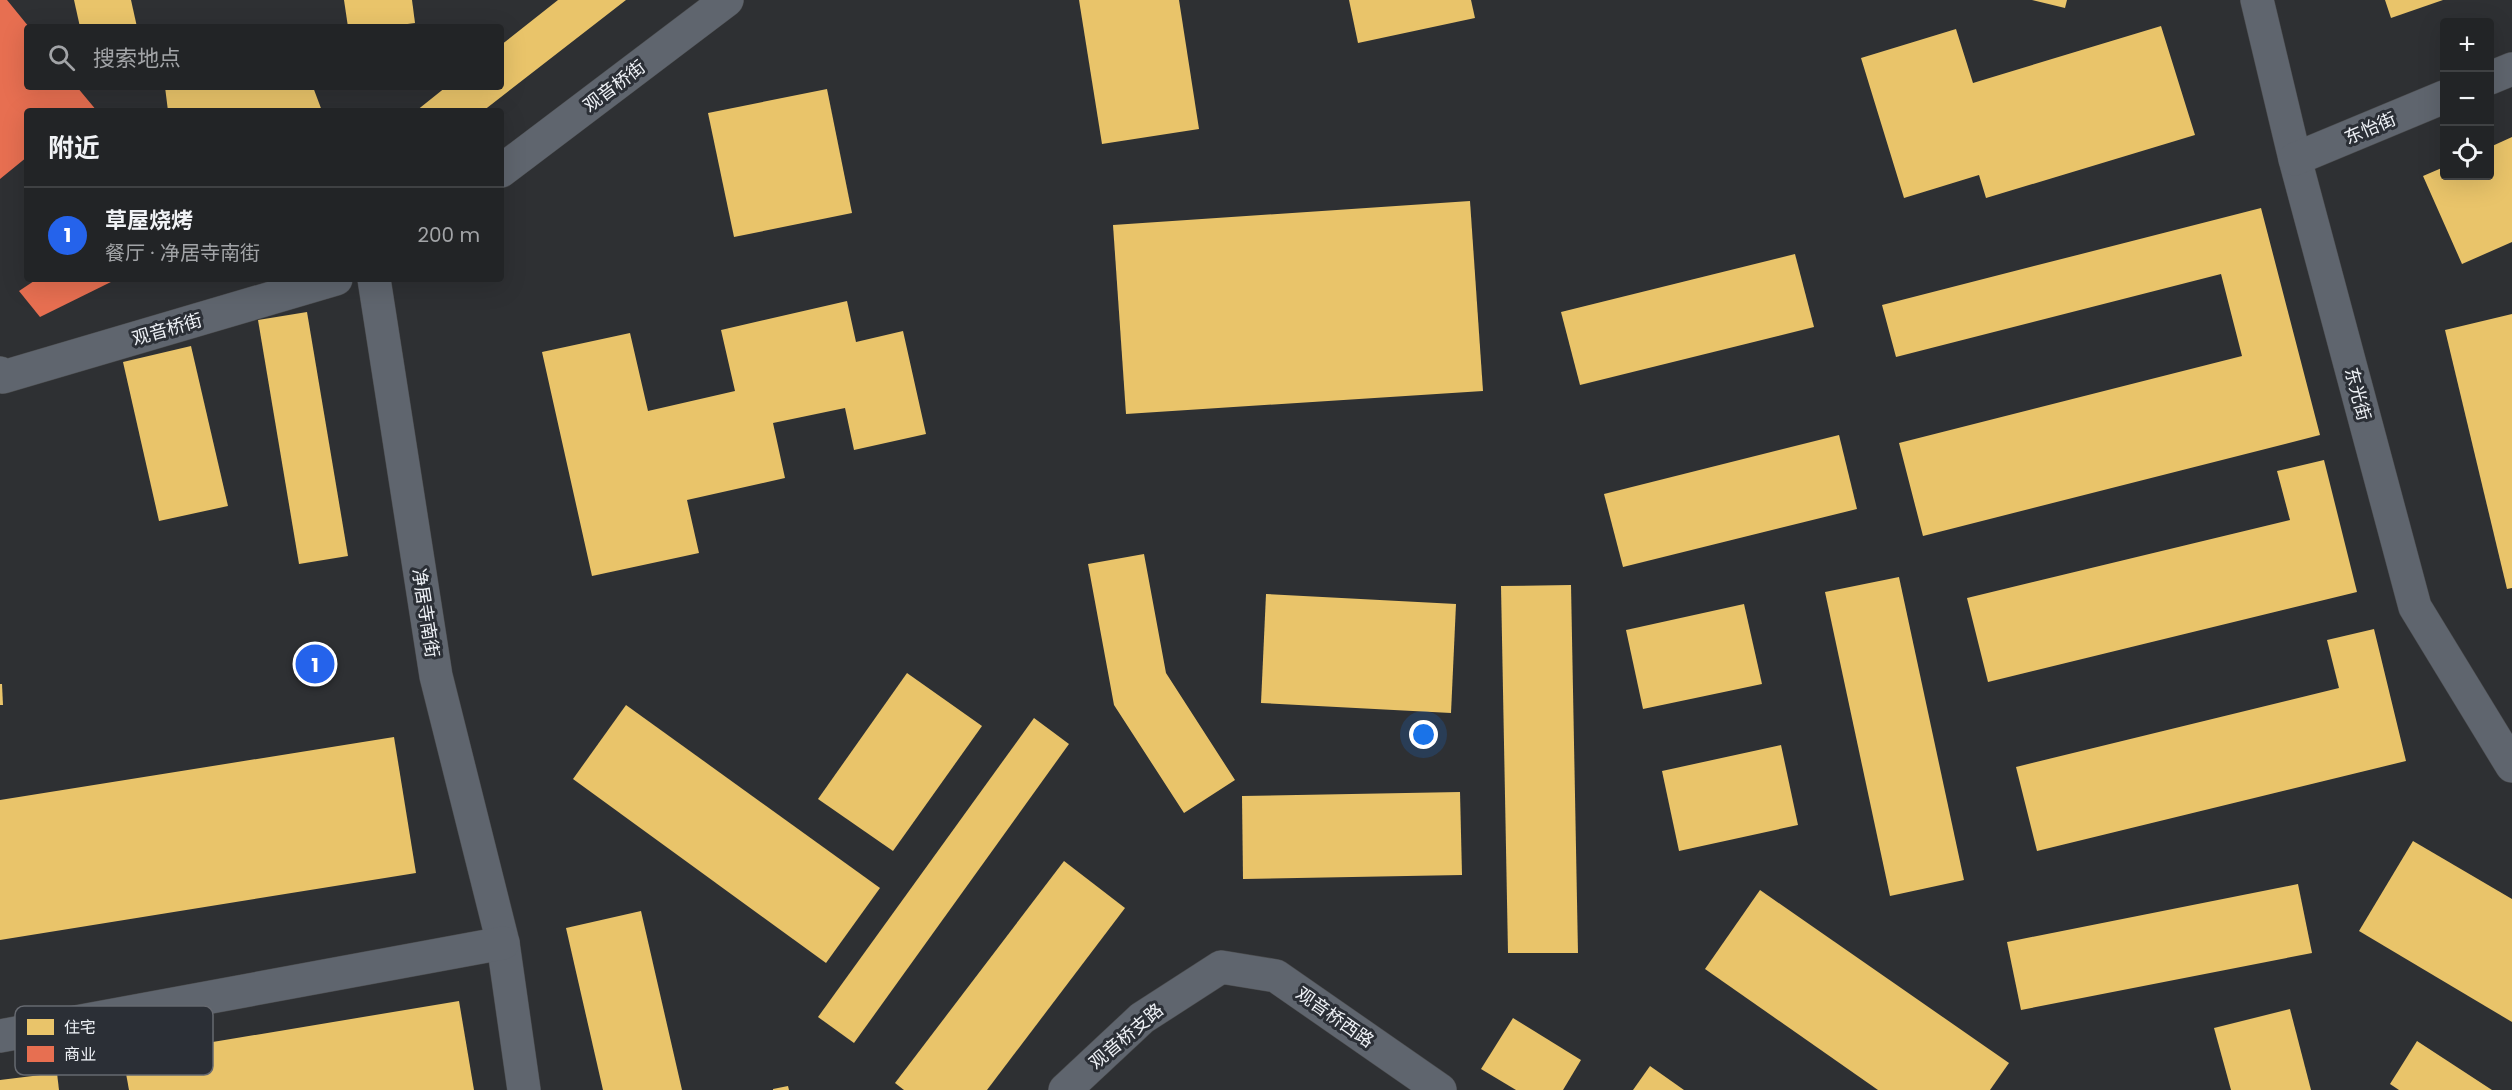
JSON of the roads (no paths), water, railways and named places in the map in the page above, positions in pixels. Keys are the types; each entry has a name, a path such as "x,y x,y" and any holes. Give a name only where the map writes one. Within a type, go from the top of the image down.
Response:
{"street":[{"name":"观音桥街","path":"504,169 727,0"},
{"name":"东光街","path":"2257,0 2295,159 2415,607 2512,766"},
{"path":"2494,76 2512,69"},
{"name":"东怡街","path":"2295,159 2440,99"},
{"name":"观音桥街","path":"0,373 3,377 326,282"},
{"name":"净居寺南街","path":"374,282 436,676 503,942 524,1090"},
{"path":"161,1006 503,942"},
{"name":"观音桥支路","path":"1065,1090 1142,1018 1221,967"},
{"name":"观音桥西路","path":"1221,967 1276,976 1440,1090"},
{"path":"0,1036 15,1033"}],"place":[{"name":"草屋烧烤","path":"315,664"}]}
